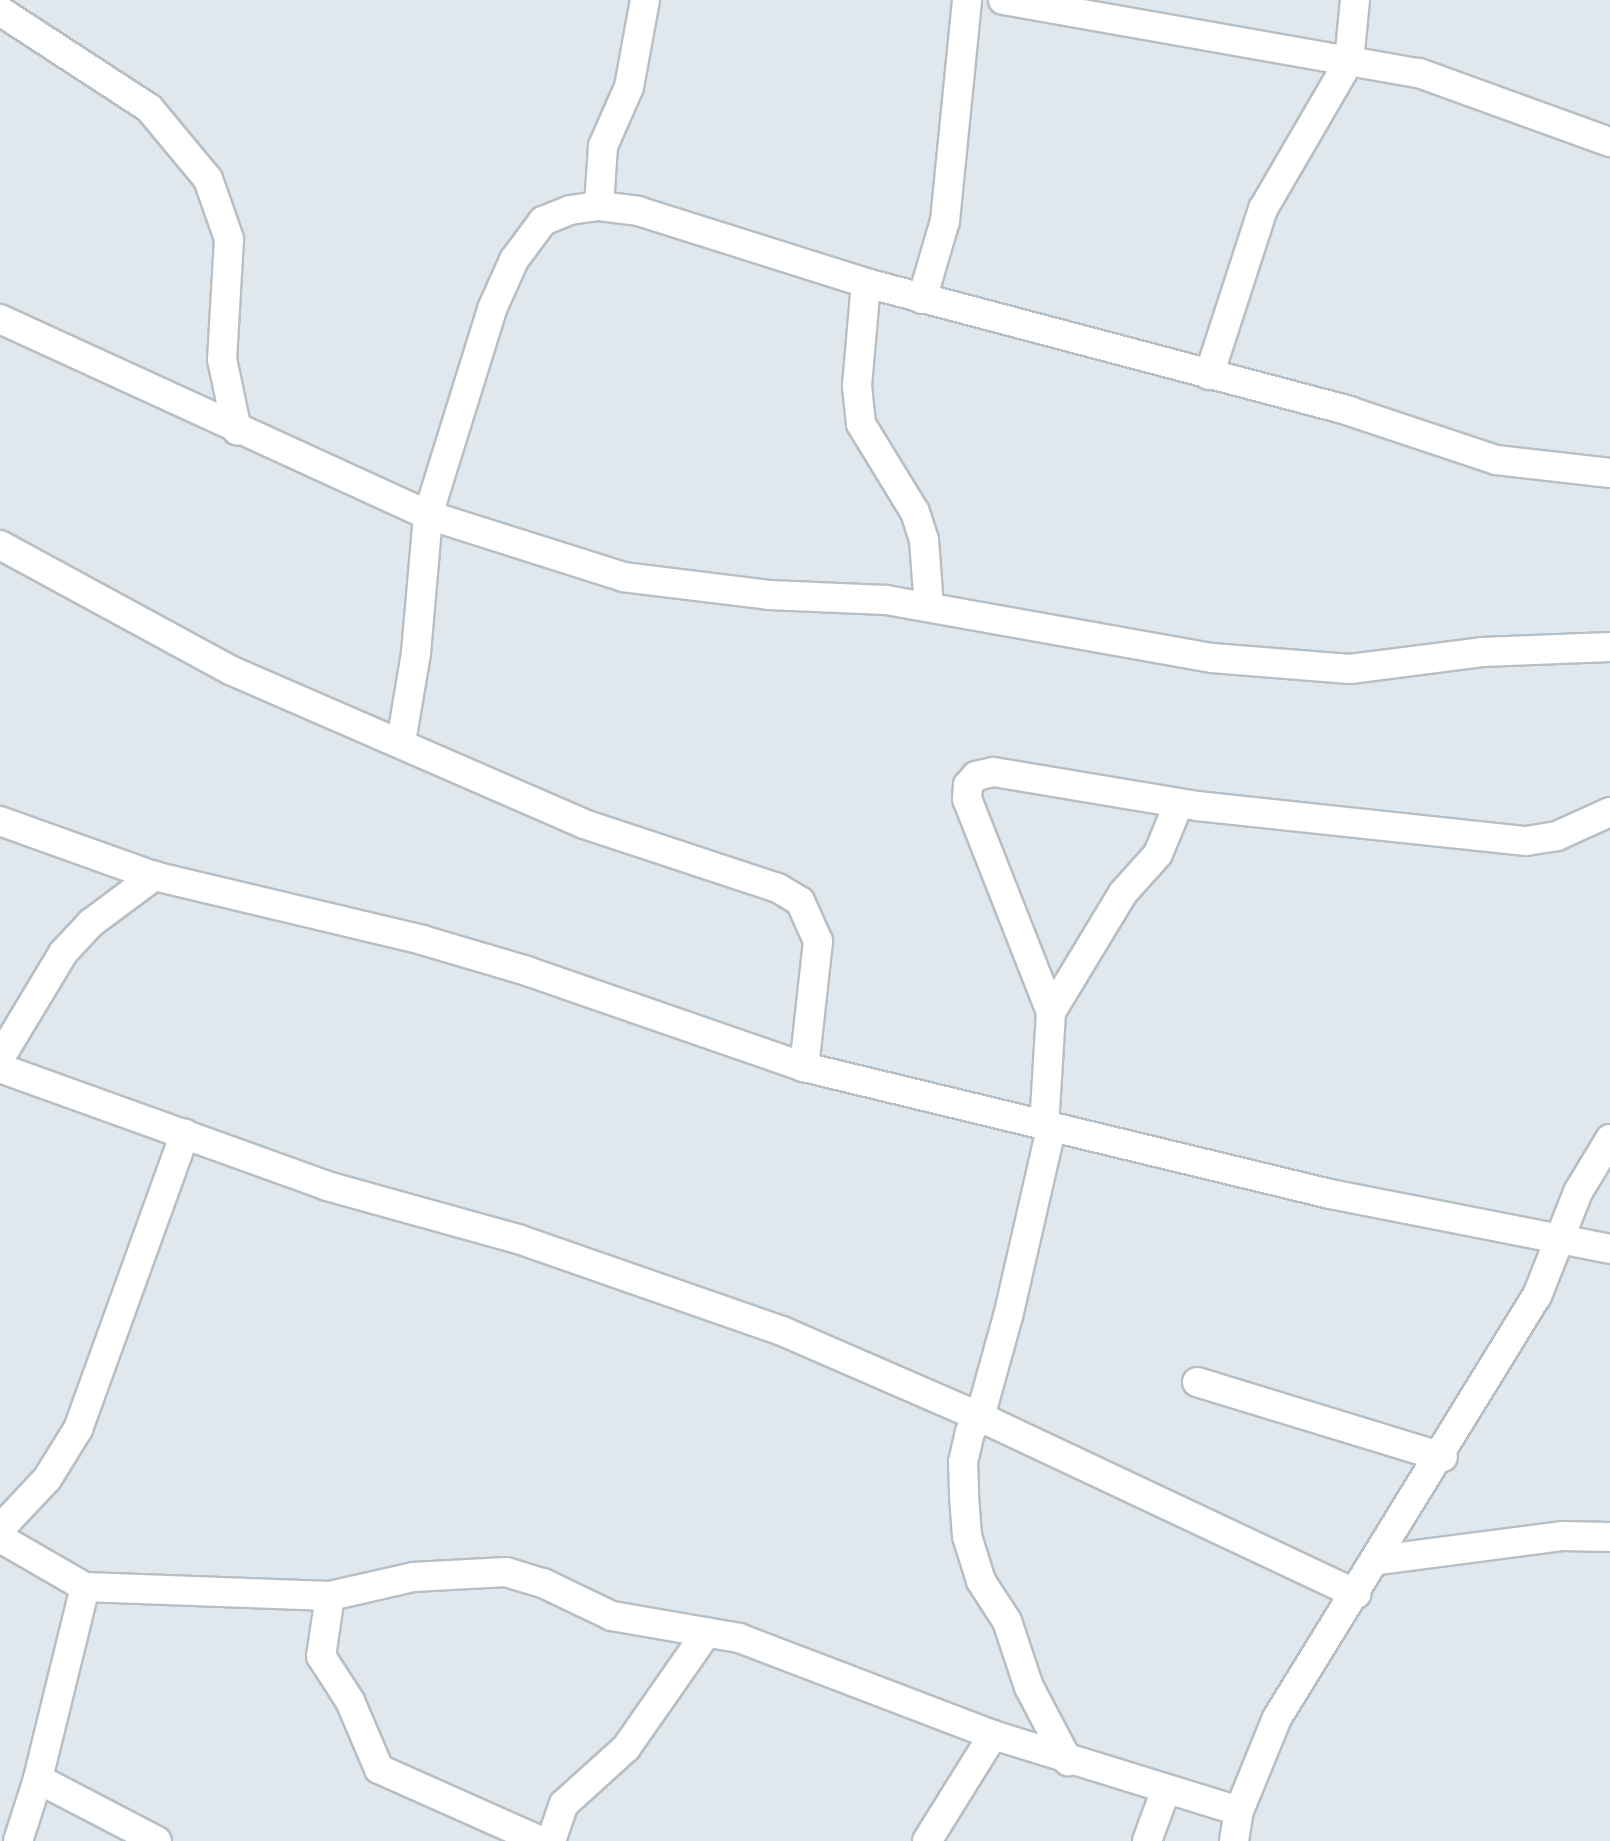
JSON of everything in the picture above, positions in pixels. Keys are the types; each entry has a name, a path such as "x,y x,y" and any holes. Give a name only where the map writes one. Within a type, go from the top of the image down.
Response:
{"street":[{"path":"599,206 603,146 629,87 645,0"},
{"path":"922,299 945,221 967,0"},
{"path":"1003,0 1439,78 1610,142"},
{"path":"1209,375 1263,209 1349,61 1355,0"},
{"path":"0,11 149,108 208,179 229,239 222,359 237,430"},
{"path":"401,742 416,653 428,515 492,309 514,260 543,221 599,206 638,211 922,299 1349,411 1496,460 1610,473"},
{"path":"866,283 857,386 861,424 915,512 924,540 929,607"},
{"path":"0,319 428,515 623,577 929,607 1212,658 1350,669 1482,652 1610,647"},
{"path":"0,545 230,670 584,824 778,888 800,901 815,923 818,941 804,1067"},
{"path":"1068,1761 1029,1687 1007,1621 981,1581 967,1536 963,1462 970,1432 980,1417 1048,1128 1051,1012 967,799 968,785 976,776 994,772 1179,803 1526,841 1557,836 1610,812"},
{"path":"1051,1012 1123,893 1158,854 1179,803"},
{"path":"0,821 154,876 452,949 804,1067 1330,1194 1610,1249"},
{"path":"0,1058 63,953 91,923 154,876"},
{"path":"0,1068 327,1186 518,1239 782,1331 980,1417 1356,1594"},
{"path":"0,1529 47,1479 78,1429 185,1134"},
{"path":"1234,1841 1239,1811 1277,1718 1443,1457 1537,1296 1578,1192 1610,1139"},
{"path":"1197,1382 1443,1457"},
{"path":"1378,1560 1563,1536 1610,1537"},
{"path":"0,1538 85,1587 330,1596 413,1577 506,1572 543,1583 612,1616 707,1632 773,1650 1068,1761 1165,1792 1239,1811"},
{"path":"18,1841 38,1779 85,1587"},
{"path":"330,1596 321,1656 350,1701 379,1769 541,1841"},
{"path":"551,1841 564,1804 626,1748 707,1632"},
{"path":"927,1841 993,1735"},
{"path":"38,1779 157,1841"},
{"path":"1147,1841 1165,1792"}]}
